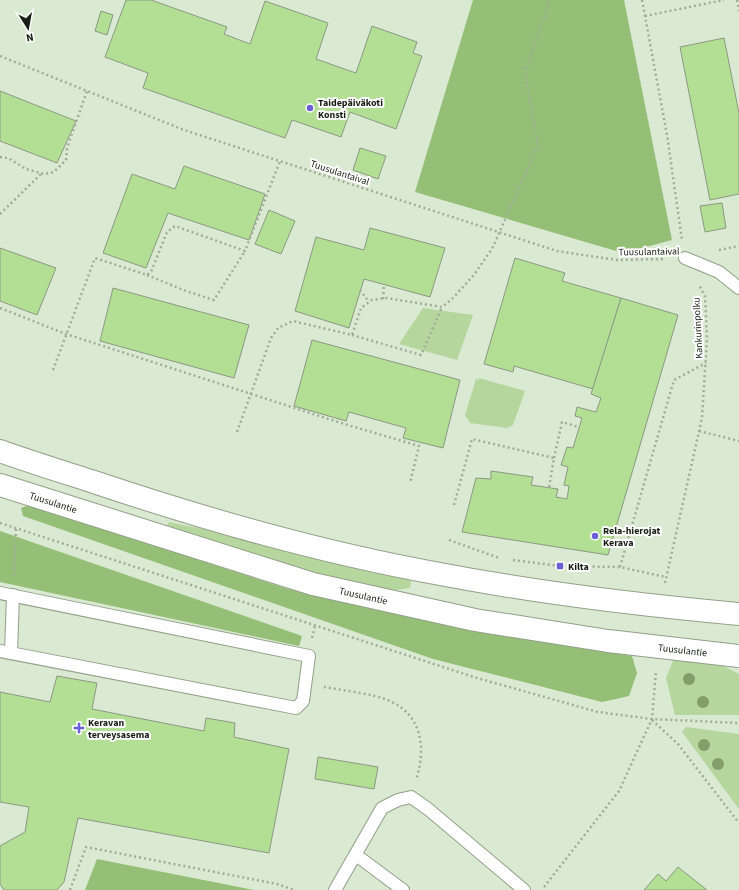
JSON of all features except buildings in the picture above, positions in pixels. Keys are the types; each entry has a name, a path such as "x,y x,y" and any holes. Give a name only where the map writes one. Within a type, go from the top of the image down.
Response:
{"main road":[{"path":"0,451 184,512 338,552 440,574 513,586 609,600 739,614"},
{"name":"Tuusulantie","path":"0,485 313,584 475,620 608,641 739,656"}],"lane":[{"path":"685,258 719,272 739,288"},
{"path":"0,593 13,595 309,656 303,701 296,708 6,652 13,595"},
{"path":"335,890 382,808 398,800 410,797 428,808 524,890"},
{"path":"356,855 403,890"}],"path":[{"path":"237,432 271,338 278,328 293,321 352,335 421,355 442,307 452,299 473,276 492,249 538,145 525,72 548,8 547,0"},
{"name":"Kankurinpolku","path":"642,0 667,135 685,258 705,296 706,362 702,418 664,588"},
{"path":"645,16 724,0"},
{"path":"737,0 739,10"},
{"name":"Tuusulantaival","path":"0,56 184,130 558,251 610,259 685,258"},
{"path":"0,157 8,158 26,169 42,173 54,172 66,160 67,148 87,91"},
{"path":"53,370 95,258 147,275 186,291 214,300 245,251 280,161"},
{"path":"0,214 42,173"},
{"path":"147,275 151,272 168,232 175,226 245,251"},
{"path":"383,299 384,284"},
{"path":"360,290 369,302"},
{"path":"352,335 361,308 369,302 387,298 442,307"},
{"path":"0,308 66,334 340,423 419,446 410,483"},
{"path":"620,567 674,380 706,362"},
{"path":"549,488 562,422 579,427"},
{"path":"699,431 739,441"},
{"path":"454,505 472,439 554,458"},
{"path":"0,523 478,678 598,712 652,719 739,723"},
{"path":"13,595 16,529"},
{"path":"449,540 499,558 560,566 620,567 666,577"},
{"path":"542,890 619,791 652,719 656,666"},
{"path":"306,684 390,700 405,710 415,721 421,736 422,756 410,797"},
{"path":"652,719 678,744 739,823"},
{"path":"70,890 86,847 277,884 294,890"}],"green space":[{"path":"473,0 624,0 672,240 623,253 415,192"},
{"path":"423,308 473,315 457,360 399,344"},
{"path":"479,378 525,391 513,425 507,428 470,423 465,415 476,379 479,380"},
{"path":"29,505 288,589 459,628 632,656 637,673 629,696 602,702 433,659 23,516 21,508"},
{"path":"169,522 271,543 412,578 410,588 389,591 273,564 162,533"},
{"path":"0,531 302,636 299,646 0,582"},
{"path":"675,656 720,664 739,674 739,715 675,715 666,678"},
{"path":"686,727 739,734 739,809 682,732"},
{"path":"97,859 254,890 85,890"}],"place":[{"name":"Taidepäiväkoti Konsti","path":"310,108"},
{"name":"Rela-hierojat Kerava","path":"595,536"},
{"name":"Kilta","path":"560,566"},
{"name":"Keravan terveysasema","path":"79,728"}]}
